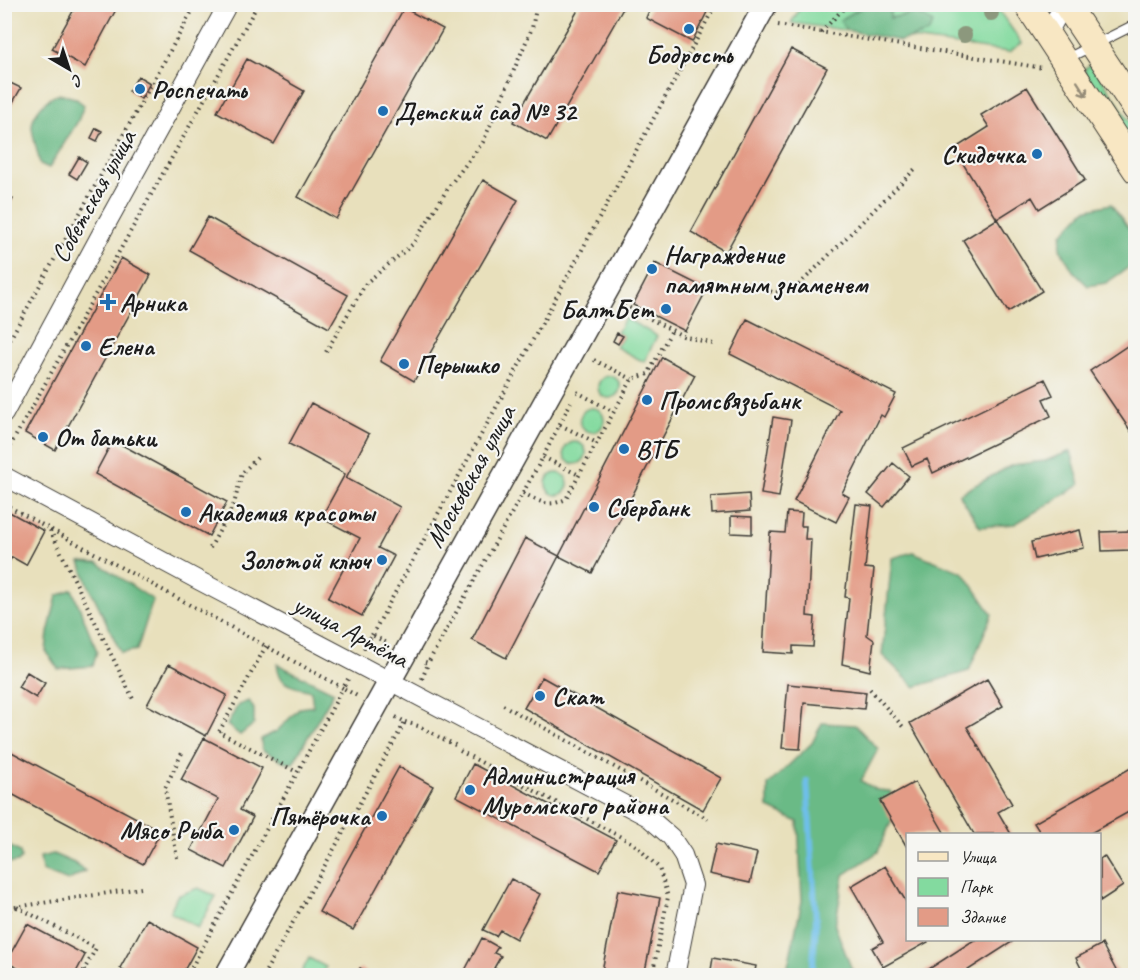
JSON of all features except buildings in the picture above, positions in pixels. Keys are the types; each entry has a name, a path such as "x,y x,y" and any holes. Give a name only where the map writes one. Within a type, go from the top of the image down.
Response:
{"main road":[{"path":"1028,4 1047,35 1054,64 1136,170"},
{"path":"1065,4 1136,109"}],"street":[{"name":"Советская улица","path":"4,414 228,4"},
{"name":"Московская улица","path":"226,975 765,4"},
{"path":"1047,35 1065,4"},
{"name":"улица Артёма","path":"4,476 648,816 671,837 683,855 693,885 675,975"}],"lane":[{"path":"1054,64 1136,24"}],"path":[{"path":"4,350 196,4"},
{"path":"4,457 258,4"},
{"path":"326,352 366,283 413,244 450,185 483,142 532,28 537,4"},
{"path":"372,635 716,4"},
{"path":"821,32 845,7 851,4"},
{"path":"778,25 1054,64"},
{"path":"748,283 775,293 799,285 916,168"},
{"path":"624,305 683,336 717,345"},
{"path":"594,360 632,379 648,374 672,330"},
{"path":"523,493 546,504 556,504 566,499 632,379"},
{"path":"577,392 614,412"},
{"path":"560,425 597,443"},
{"path":"210,548 234,504 242,473 260,455"},
{"path":"543,457 579,475"},
{"path":"4,504 343,688 187,975"},
{"path":"50,529 134,701"},
{"path":"266,646 219,732 297,772"},
{"path":"870,689 904,728"},
{"path":"503,705 708,819"},
{"path":"405,722 418,726 634,844 659,868 668,897 652,975"},
{"path":"177,858 165,788 182,753"},
{"path":"4,912 16,907 141,888"},
{"path":"16,907 96,948 84,970 93,975"}],"green space":[{"path":"899,4 890,9 890,18 916,13 933,23 928,33 900,41 846,30 840,20 866,5"},
{"path":"802,5 995,5 1022,43 1009,52 791,23"},
{"path":"1093,65 1135,130 1135,150 1085,73 1085,68"},
{"path":"60,94 75,98 84,105 78,121 49,168 40,164 32,127 41,106 50,98"},
{"path":"1111,204 1135,237 1135,263 1106,283 1088,286 1073,271 1060,248 1062,234 1085,210"},
{"path":"625,318 657,336 644,362 616,347 623,336 617,333"},
{"path":"605,376 613,376 620,383 620,391 613,398 605,398 598,391 598,383"},
{"path":"592,408 600,412 604,420 600,428 592,432 584,428 580,420 584,412"},
{"path":"571,442 579,442 586,449 586,457 579,464 571,464 564,457 564,449"},
{"path":"1071,451 1080,485 1015,524 980,527 959,494 1012,465 1045,461"},
{"path":"553,473 561,473 568,480 568,488 561,495 553,495 546,488 546,480"},
{"path":"913,552 964,573 992,614 969,671 915,687 882,655 892,558"},
{"path":"80,562 98,563 153,600 137,650 121,653"},
{"path":"72,589 97,651 93,666 58,669 46,651 48,633 57,596"},
{"path":"277,664 334,692 293,763 287,763 262,750 261,739 277,731 300,708 313,706 311,691 284,682"},
{"path":"249,701 254,709 254,724 240,735 227,725 238,705"},
{"path":"822,723 855,725 878,749 861,781 877,790 890,791 897,808 878,852 844,875 835,926 854,975 786,975 802,901 798,822 768,808 768,785 812,743"},
{"path":"5,844 20,852 21,858 18,862 5,864"},
{"path":"53,854 74,863 85,871 68,881 42,871 40,857"},
{"path":"198,888 216,896 198,928 170,912 177,896"},
{"path":"309,958 326,967 322,975 300,975"}],"waterway":[{"path":"807,781 816,921 812,976"}],"place":[{"name":"Бодрость","path":"689,29"},
{"name":"Роспечать","path":"140,89"},
{"name":"Детский сад № 32","path":"383,111"},
{"name":"Скидочка","path":"1037,154"},
{"name":"Награждение памятным знаменем","path":"652,269"},
{"name":"Арника","path":"108,302"},
{"name":"БалтБет","path":"666,309"},
{"name":"Елена","path":"86,346"},
{"name":"Перышко","path":"404,364"},
{"name":"Промсвязьбанк","path":"647,400"},
{"name":"От батьки","path":"43,437"},
{"name":"ВТБ","path":"624,449"},
{"name":"Сбербанк","path":"594,507"},
{"name":"Академия красоты","path":"186,512"},
{"name":"Золотой ключ","path":"382,560"},
{"name":"Скат","path":"540,696"},
{"name":"Администрация Муромского района","path":"470,790"},
{"name":"Пятёрочка","path":"382,816"},
{"name":"Мясо Рыба","path":"234,830"}]}
